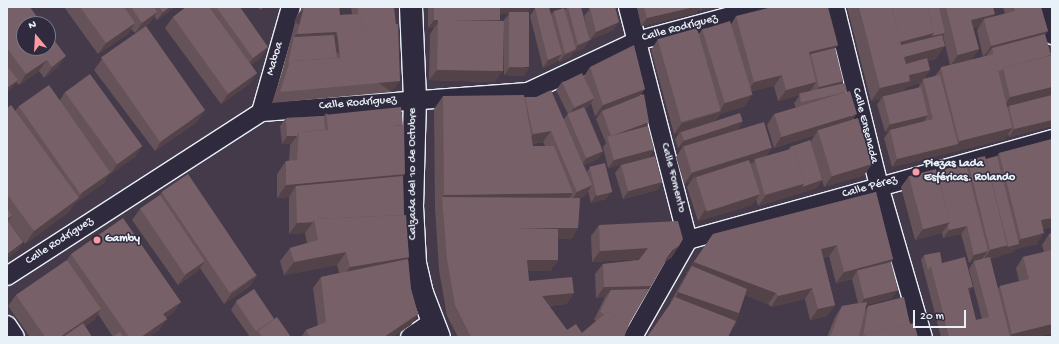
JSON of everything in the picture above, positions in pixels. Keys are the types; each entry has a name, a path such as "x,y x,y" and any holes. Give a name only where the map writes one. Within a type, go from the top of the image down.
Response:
{"main road":[{"name":"Calzada del 10 de Octubre","path":"411,7 414,100 412,206 415,263 435,330"}],"street":[{"name":"Maboa","path":"261,112 291,7"},
{"name":"Calle Fomento","path":"628,7 688,240"},
{"name":"Calle Rodríguez","path":"7,276 261,112 531,91 637,41 765,7"},
{"name":"Calle Ensenada","path":"835,7 879,186 923,337"},
{"path":"1045,7 1052,35"},
{"name":"Calle Pérez","path":"688,240 1052,139"},
{"path":"633,337 688,240"},
{"path":"7,325 15,337"},
{"path":"410,337 435,330"}],"building":[{"path":"7,7 30,7 36,16 16,16 16,56 56,56 56,43 66,56 52,67 47,60 26,74 7,48"},
{"path":"80,7 124,7 135,23 106,43"},
{"path":"131,7 154,7 157,12 142,23"},
{"path":"159,7 170,7 163,12"},
{"path":"186,7 209,7 257,73 228,94 173,17"},
{"path":"216,7 240,7 268,47 253,58"},
{"path":"304,7 339,7 340,15 361,14 363,29 398,24 400,81 280,92 290,61 340,58 337,32 297,34"},
{"path":"358,7 394,7 396,25 363,29 361,14 358,14"},
{"path":"434,7 500,7 500,20 434,20"},
{"path":"549,7 562,54 548,60 535,8"},
{"path":"568,7 581,7 590,40 578,45"},
{"path":"615,7 619,22 596,32 590,8"},
{"path":"644,7 694,7 647,18"},
{"path":"772,7 828,7 838,45 809,52 816,82 786,90 782,75 754,82 736,16"},
{"path":"859,7 892,7 901,45 942,35 945,46 904,57 906,64 927,58 930,70 909,75 910,81 880,88"},
{"path":"892,7 928,7 934,33 900,42"},
{"path":"928,7 939,7 945,33 932,36 934,33"},
{"path":"946,7 993,7 995,14 971,20 979,49 958,55"},
{"path":"1014,7 1041,7 1048,31 991,46 984,19 1015,11"},
{"path":"564,8 576,49 565,54 554,11"},
{"path":"509,12 529,12 529,67 509,67"},
{"path":"438,20 504,21 503,71 437,70"},
{"path":"730,21 753,95 725,103 702,29"},
{"path":"146,26 205,110 160,142 101,58"},
{"path":"697,28 721,111 681,122 658,39"},
{"path":"1045,34 1051,55 1003,68 1001,71 998,71 992,48"},
{"path":"334,35 337,58 290,61 288,64 294,37"},
{"path":"634,45 645,89 603,105 590,67"},
{"path":"835,48 843,81 819,87 811,54"},
{"path":"994,54 1012,128 959,141 941,67"},
{"path":"1052,55 1052,87 1010,97 1003,68"},
{"path":"7,66 18,80 7,88"},
{"path":"582,73 594,98 575,108 562,83"},
{"path":"90,74 142,146 117,164 65,92"},
{"path":"940,75 958,144 897,159 890,130 933,119 923,79"},
{"path":"845,83 847,92 801,102 799,94"},
{"path":"49,85 110,173 80,194 19,106"},
{"path":"921,87 928,115 890,125 883,96"},
{"path":"551,90 592,185 577,192 551,131 533,134 525,97 536,97"},
{"path":"850,91 857,114 781,137 774,114"},
{"path":"644,94 649,122 611,136 602,111"},
{"path":"524,95 533,146 554,146 573,193 444,195 443,96"},
{"path":"1052,95 1052,120 1014,129 1009,106"},
{"path":"11,105 79,198 34,231 7,194 7,108"},
{"path":"401,107 403,125 328,133 326,115"},
{"path":"584,107 603,151 586,158 567,114"},
{"path":"740,113 743,122 684,141 681,132"},
{"path":"324,116 325,130 299,132 297,136 287,136 286,118"},
{"path":"858,118 872,164 832,176 818,130"},
{"path":"764,122 772,148 692,172 684,147"},
{"path":"404,125 405,174 286,185 286,161 297,160 299,132"},
{"path":"648,126 654,149 614,160 607,137"},
{"path":"1052,139 1052,218 1041,220 1044,233 1021,239 999,153"},
{"path":"810,140 822,180 802,187 804,184 794,148 791,149 790,147"},
{"path":"794,148 804,184 765,195 755,159"},
{"path":"655,156 662,182 628,191 621,165"},
{"path":"985,156 1007,245 990,250 968,160"},
{"path":"997,156 1019,244 1007,247 1008,245 986,159"},
{"path":"749,160 760,194 707,212 696,177"},
{"path":"605,163 612,192 597,196 589,167"},
{"path":"966,164 988,251 974,255 967,226 949,230 948,225 950,222 937,171"},
{"path":"936,169 950,222 923,229 909,176"},
{"path":"188,174 256,275 230,293 161,192"},
{"path":"403,176 404,215 314,219 313,222 297,223 296,186"},
{"path":"876,192 893,259 844,272 837,245 821,249 835,305 818,309 812,288 778,296 776,293 694,262 713,234"},
{"path":"160,195 205,261 185,275 140,208"},
{"path":"442,197 580,198 578,228 515,228 558,229 558,260 527,260 529,281 572,277 574,293 542,296 567,330 576,324 582,333 607,312 629,324 624,337 471,337 455,305 447,259"},
{"path":"7,209 12,215 7,219"},
{"path":"406,215 409,257 350,267 346,252 294,262 290,248 318,240 314,219"},
{"path":"123,218 181,302 163,314 167,319 141,337 129,337 71,254"},
{"path":"7,220 23,242 7,254"},
{"path":"678,221 683,239 679,246 670,252 651,286 604,287 603,264 639,260 648,248 600,251 599,225"},
{"path":"1052,233 1052,244 1049,234"},
{"path":"1052,250 1052,324 1012,334 1000,286 1029,279 1023,257"},
{"path":"940,252 942,263 931,266 928,270 924,255"},
{"path":"965,257 973,287 968,288 976,320 989,317 974,261 990,257 1010,337 949,337 931,266"},
{"path":"408,259 411,289 418,314 384,337 310,337 306,330 326,322 321,277"},
{"path":"67,260 101,309 60,337 45,337 16,295"},
{"path":"891,262 898,290 864,299 857,270"},
{"path":"692,266 747,289 739,313 678,292"},
{"path":"254,289 274,319 256,331 236,301"},
{"path":"649,289 629,324 607,312 604,314 600,312 611,290"},
{"path":"675,297 736,321 728,337 647,337"},
{"path":"904,297 910,324 865,334 863,337 868,306"},
{"path":"867,302 859,337 830,337 842,306"},
{"path":"277,317 291,337 262,337 258,331"},
{"path":"83,323 92,337 63,337"},
{"path":"914,323 918,337 866,337 865,334"},
{"path":"120,332 123,337 113,337"}],"place":[{"name":"Piezas Lada Esféricas. Rolando","path":"916,172"},
{"name":"Gamby","path":"97,240"}]}
